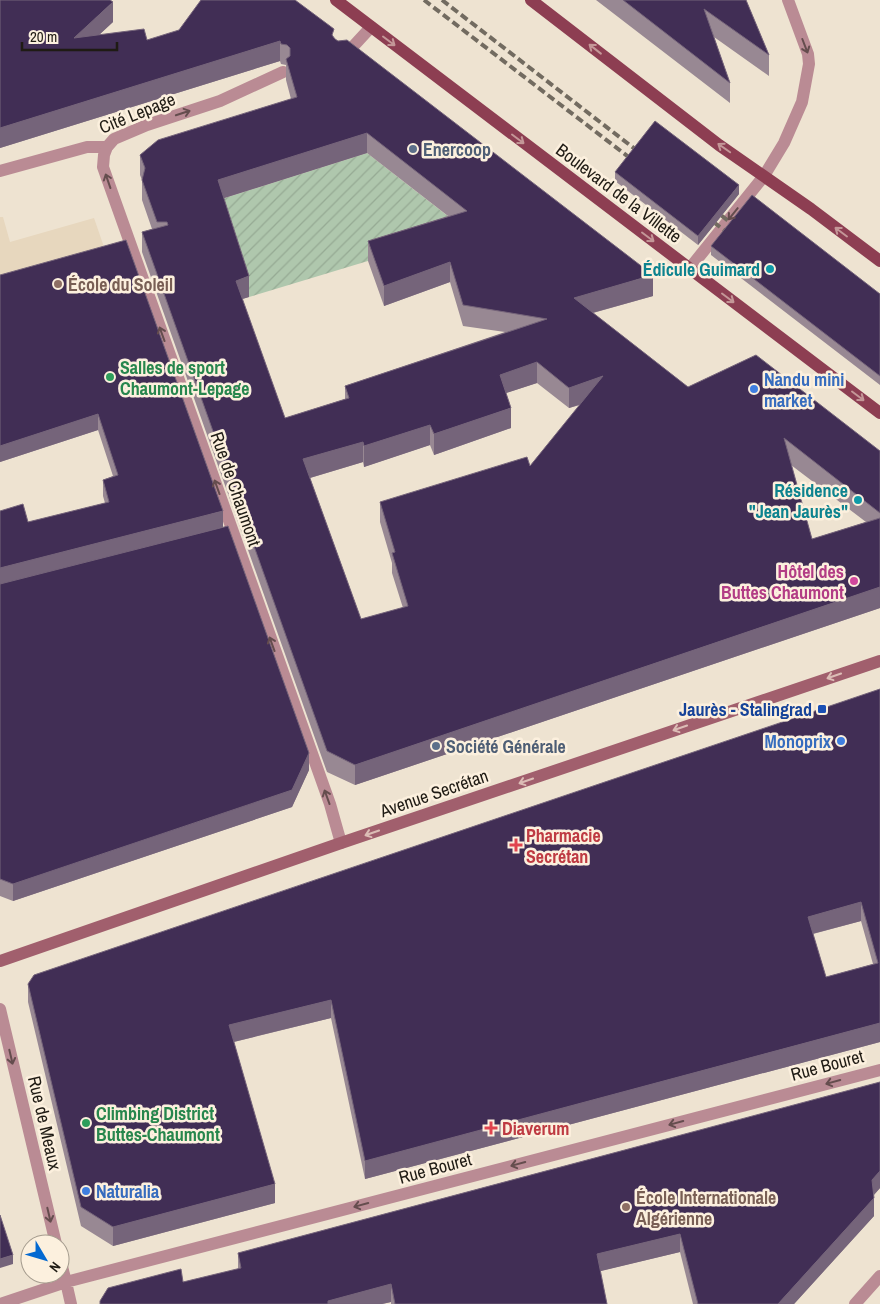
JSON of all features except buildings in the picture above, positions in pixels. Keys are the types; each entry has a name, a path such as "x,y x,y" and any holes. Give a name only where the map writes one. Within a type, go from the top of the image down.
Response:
{"main road":[{"name":"Boulevard de la Villette","path":"336,0 880,413"},
{"path":"531,0 718,145 812,209 880,261"},
{"name":"Avenue Secrétan","path":"0,961 341,843 880,661"}],"street":[{"path":"690,268 764,176 784,143 802,102 809,64 808,54 788,0"},
{"path":"340,54 348,52 371,27"},
{"name":"Cité Lepage","path":"0,171 87,147 107,147 114,139 130,132 220,101 283,72"},
{"name":"Rue de Chaumont","path":"107,147 103,167 229,534 330,804 341,843"},
{"name":"Rue de Meaux","path":"0,1009 54,1234"},
{"name":"Rue Bouret","path":"70,1281 880,1070"},
{"path":"855,1304 880,1276"},
{"name":"Rue Bouret","path":"0,1304 60,1284"},
{"path":"66,1284 70,1304"}],"shaded area":[{"name":"École du Soleil","path":"0,217 3,217 10,242 94,218 134,334 0,379"}],"green space":[{"path":"367,153 467,231 249,297 218,200"}],"railway":[{"path":"424,0 639,165"},
{"path":"442,0 644,156"},
{"path":"712,208 741,231"},
{"path":"704,215 736,239"}],"place":[{"name":"Enercoop","path":"413,149"},
{"name":"Édicule Guimard","path":"770,269"},
{"name":"École du Soleil","path":"58,284"},
{"name":"Salles de sport Chaumont-Lepage","path":"110,377"},
{"name":"Nandu mini market","path":"754,389"},
{"name":"Résidence \"Jean Jaurès\"","path":"858,500"},
{"name":"Hôtel des Buttes Chaumont","path":"854,581"},
{"name":"Jaurès - Stalingrad","path":"822,709"},
{"name":"Monoprix","path":"841,741"},
{"name":"Société Générale","path":"436,746"},
{"name":"Pharmacie Secrétan","path":"516,845"},
{"name":"Climbing District Buttes-Chaumont","path":"86,1123"},
{"name":"Diaverum","path":"491,1128"},
{"name":"Naturalia","path":"86,1191"},
{"name":"École Internationale Algérienne","path":"626,1207"}]}
